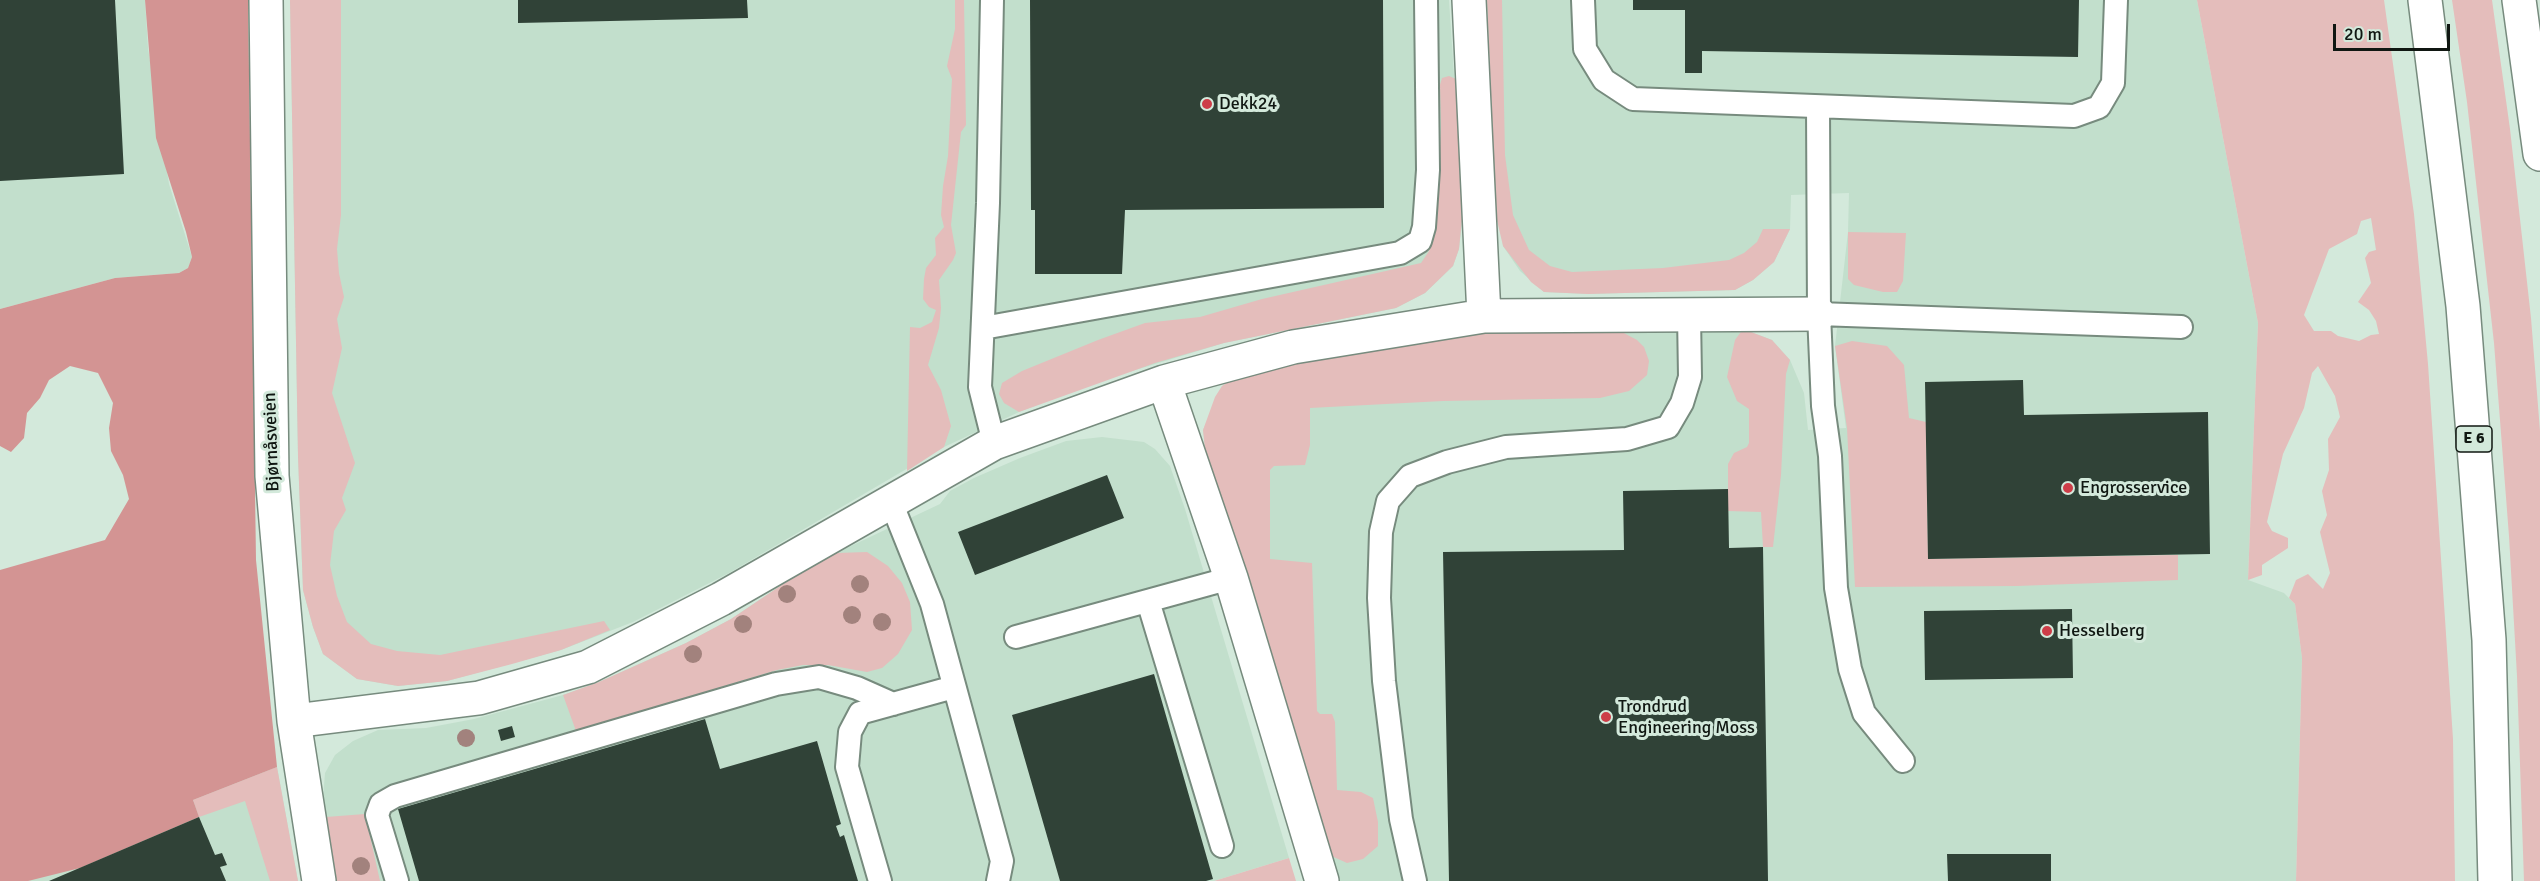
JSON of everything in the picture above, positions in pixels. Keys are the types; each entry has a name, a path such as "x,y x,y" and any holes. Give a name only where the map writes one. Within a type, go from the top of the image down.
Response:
{"main road":[{"name":"Bjørnåsveien","path":"266,0 272,476 294,721 319,881"},
{"path":"1469,0 1484,316"},
{"name":"E 6","path":"2425,0 2463,306 2489,640 2495,881"},
{"path":"2519,0 2540,154"},
{"path":"294,721 480,698 588,667 722,599 994,443 1164,382 1293,347 1484,316 1819,314"},
{"path":"1164,382 1231,578 1322,881"}],"lane":[{"path":"992,0 980,387 994,443"},
{"path":"982,328 1400,253 1420,241 1424,227 1428,170 1426,0"},
{"path":"1583,0 1585,49 1604,80 1633,99 2074,116 2099,107 2113,83 2116,0"},
{"path":"1818,106 1819,314 1823,406 1830,456 1836,588 1850,669 1864,713 1903,761"},
{"path":"1819,314 2181,327"},
{"path":"1415,881 1401,819 1384,681 1378,598 1381,532 1388,501 1410,476 1447,462 1506,447 1627,440 1668,427 1682,403 1690,376 1689,315"},
{"path":"891,502 932,604 1002,861 998,881"},
{"path":"1016,637 1231,578"},
{"path":"1149,601 1222,846"},
{"path":"397,881 377,815 381,804 395,796 776,684 819,677 857,688 893,704"},
{"path":"880,881 847,766 850,732 860,713 954,687"}],"shaded area":[{"path":"0,0 145,0 148,48 169,184 192,257 188,268 179,273 115,278 0,309"},
{"path":"145,0 248,0 256,560 277,767 193,800 199,817 80,868 28,881 0,881 0,570 105,540 129,499 123,475 111,451 109,428 113,403 98,373 70,366 49,380 40,398 27,413 24,438 11,452 0,446 0,309 115,278 179,273 188,268 192,257 186,232 156,138"},
{"path":"290,0 1449,0 1462,219 1459,249 1453,266 1425,293 1396,308 1224,343 1096,382 1019,412 944,447 729,573 633,622 561,650 447,681 398,686 357,679 323,654 303,590 298,456"},
{"path":"290,0 341,0 341,215 337,249 344,297 337,319 342,348 332,393 355,463 342,498 346,510 334,531 330,565 337,596 347,622 371,644 397,651 440,655 604,621 610,630 561,650 512,664 447,681 398,686 357,679 323,654 303,590 298,456"},
{"path":"955,0 964,0 966,125 961,132 951,225 956,253 939,280 941,308 939,328 928,365 941,390 951,426 944,447 907,471 910,327 920,328 932,322 936,310 929,307 923,299 924,279 926,268 936,255 935,238 944,227 941,215 948,156 952,79 947,66 955,29"},
{"path":"1487,0 2197,0 2258,323 2248,580 2284,593 2295,604 2302,658 2296,881 1335,881 1205,449 1203,430 1222,386 1455,334 1743,329 1772,340 1790,360 1804,393 1808,430 1846,428 1835,346 1848,232 1849,193 1791,195 1790,229 1774,262 1753,280 1735,290 1588,294 1544,292 1520,271 1503,246"},
{"path":"1487,0 1502,0 1505,155 1513,215 1529,250 1550,266 1572,272 1663,268 1729,260 1744,253 1757,242 1763,229 1790,229 1774,262 1753,280 1735,290 1588,294 1544,292 1531,282 1503,246 1496,216"},
{"path":"2197,0 2384,0 2414,214 2428,364 2453,739 2455,881 2296,881 2302,658 2295,604 2289,598 2296,580 2308,574 2323,589 2330,573 2320,532 2327,515 2322,491 2329,470 2328,439 2340,417 2335,396 2318,366 2312,373 2304,408 2283,454 2267,522 2272,531 2288,538 2288,548 2262,565 2262,575 2248,580 2258,323","holes":["2371,218 2376,250 2369,252 2365,258 2371,283 2358,302 2369,310 2376,321 2379,334 2359,341 2338,336 2331,331 2314,331 2304,315 2329,249 2357,234 2361,221"]},
{"path":"2452,0 2492,0 2510,129 2531,318 2540,431 2540,881 2524,881 2517,676 2494,343 2467,102"},
{"path":"1449,76 1456,79 1462,219 1459,249 1453,266 1425,293 1396,308 1224,343 1155,363 1019,412 1004,403 999,394 1002,383 1022,371 1145,323 1200,317 1262,299 1421,263 1429,251 1436,227 1441,127 1440,85 1442,78"},
{"path":"1848,232 1906,233 1903,281 1897,292 1883,292 1854,285 1848,279"},
{"path":"1743,329 1772,340 1790,360 1786,374 1781,475 1773,547 1763,547 1761,512 1728,511 1728,464 1734,453 1747,447 1749,443 1749,409 1737,401 1727,377 1735,340"},
{"path":"1604,330 1622,332 1637,340 1644,347 1649,361 1647,375 1629,391 1600,398 1443,401 1310,408 1310,445 1305,465 1274,466 1270,470 1270,559 1312,563 1317,711 1320,714 1332,714 1335,722 1337,790 1361,792 1373,798 1378,822 1378,846 1363,859 1347,863 1327,854 1205,449 1203,430 1215,397 1222,386 1234,378 1298,363 1485,332"},
{"path":"1852,341 1887,346 1904,365 1909,418 1926,422 1928,559 2178,555 2178,580 2017,586 1855,587 1847,428 1835,346"},
{"path":"1102,437 1144,442 1155,449 1170,466 1185,509 1289,858 1214,881 336,881 323,799 325,773 335,755 353,741 378,730 426,728 474,719 563,695 599,682 686,643 731,619 798,574 836,553 940,504 950,491 974,478 1066,441"},
{"path":"867,552 888,566 902,583 910,602 912,630 898,654 882,668 867,672 828,665 803,665 777,670 576,731 563,695 599,682 686,643 731,619 798,574 836,553"},
{"path":"277,767 298,881 3,881"},
{"path":"277,767 298,881 270,881 245,801 199,817 193,800"},
{"path":"365,814 380,881 336,881 326,817"},
{"path":"1289,858 1296,881 1214,881"}],"building":[{"path":"0,0 115,0 124,174 0,181"},
{"path":"518,0 747,0 748,18 518,23"},
{"name":"Dekk24","path":"1030,0 1383,0 1384,208 1125,210 1122,274 1035,274 1035,210 1031,210"},
{"path":"1633,0 2079,0 2078,57 1702,51 1702,73 1685,73 1685,10 1633,10"},
{"name":"Engrosservice","path":"2023,380 2024,415 2208,412 2210,554 1928,559 1925,382"},
{"path":"1107,475 1124,518 975,575 958,532"},
{"name":"Trondrud Engineering Moss","path":"1728,489 1729,548 1763,547 1768,881 1449,881 1443,552 1624,550 1623,491"},
{"path":"2072,609 2073,678 1925,680 1924,611"},
{"path":"1154,674 1213,879 1206,881 1060,881 1012,715"},
{"path":"705,719 720,769 817,741 841,824 836,826 840,837 844,835 858,881 419,881 398,809"},
{"path":"512,726 515,737 501,741 498,730"},
{"path":"199,817 215,855 222,853 227,865 220,867 226,881 49,881"},
{"path":"1947,854 2051,854 2051,881 1948,881"}],"place":[{"name":"Dekk24","path":"1207,104"},
{"name":"Engrosservice","path":"2068,488"},
{"name":"Hesselberg","path":"2047,631"},
{"name":"Trondrud Engineering Moss","path":"1606,717"}]}
